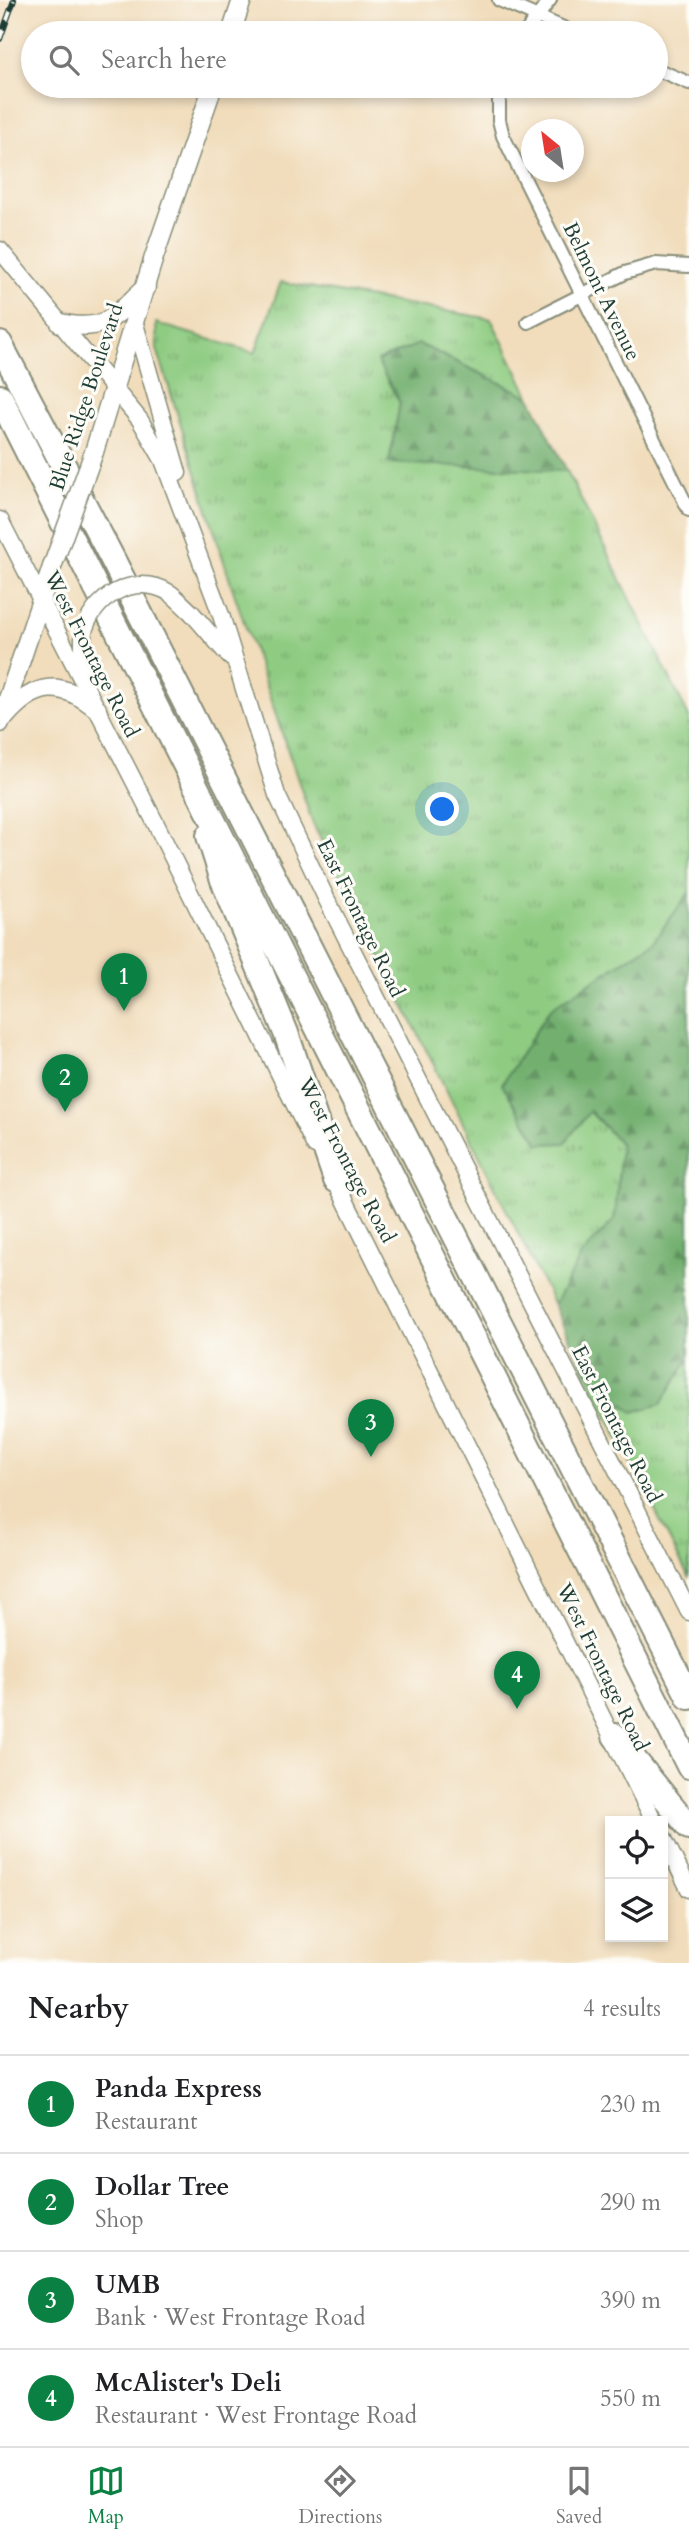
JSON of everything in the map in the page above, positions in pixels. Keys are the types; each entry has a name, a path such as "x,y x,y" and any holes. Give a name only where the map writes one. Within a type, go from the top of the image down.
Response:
{"highway":[{"path":"0,344 112,558 689,1697"},
{"path":"0,397 689,1766"},
{"path":"182,756 223,880 286,1033 336,1180"},
{"path":"615,1736 689,1827"}],"main road":[{"path":"235,21 242,0"},
{"name":"Blue Ridge Boulevard","path":"0,722 115,390 209,98"},
{"path":"60,323 93,328 109,321 146,287"},
{"path":"0,722 31,693 48,687 78,695 97,709"}],"street":[{"path":"499,0 546,21"},
{"path":"534,21 550,0"},
{"path":"668,73 689,83"},
{"name":"Belmont Avenue","path":"499,98 499,120 503,136 689,510"},
{"name":"East Frontage Road","path":"0,250 140,420 163,460 221,615 232,658 277,795 326,898 689,1612"},
{"path":"528,322 625,273 656,264 689,266"},
{"path":"135,324 183,495 185,524"},
{"name":"West Frontage Road","path":"0,520 296,1110 336,1180 615,1736 652,1816"},
{"path":"84,684 81,660 86,619 98,604 122,589 137,585 170,593 232,658"},
{"path":"668,1847 689,1889"}],"green space":[{"path":"281,282 491,319 530,397 419,344 377,361 400,403 389,462 567,471 689,717 689,893 653,942 550,1009 502,1084 540,1144 565,1142 589,1111 621,1144 615,1219 582,1254 554,1305 313,824 232,587 157,349 156,323 255,353"},
{"path":"419,344 530,397 567,471 389,463 400,403 377,361"},
{"path":"689,893 689,1359 661,1404 633,1412 605,1390 580,1362 554,1305 582,1254 615,1219 621,1144 590,1111 565,1143 539,1144 502,1084 550,1009 653,942"},
{"path":"689,1359 689,1578 580,1362 605,1390 661,1404"}],"railway":[{"path":"0,39 14,0"}],"place":[{"name":"Panda Express","path":"124,1011"},
{"name":"Dollar Tree","path":"65,1112"},
{"name":"UMB","path":"371,1457"},
{"name":"McAlister's Deli","path":"517,1709"}]}
